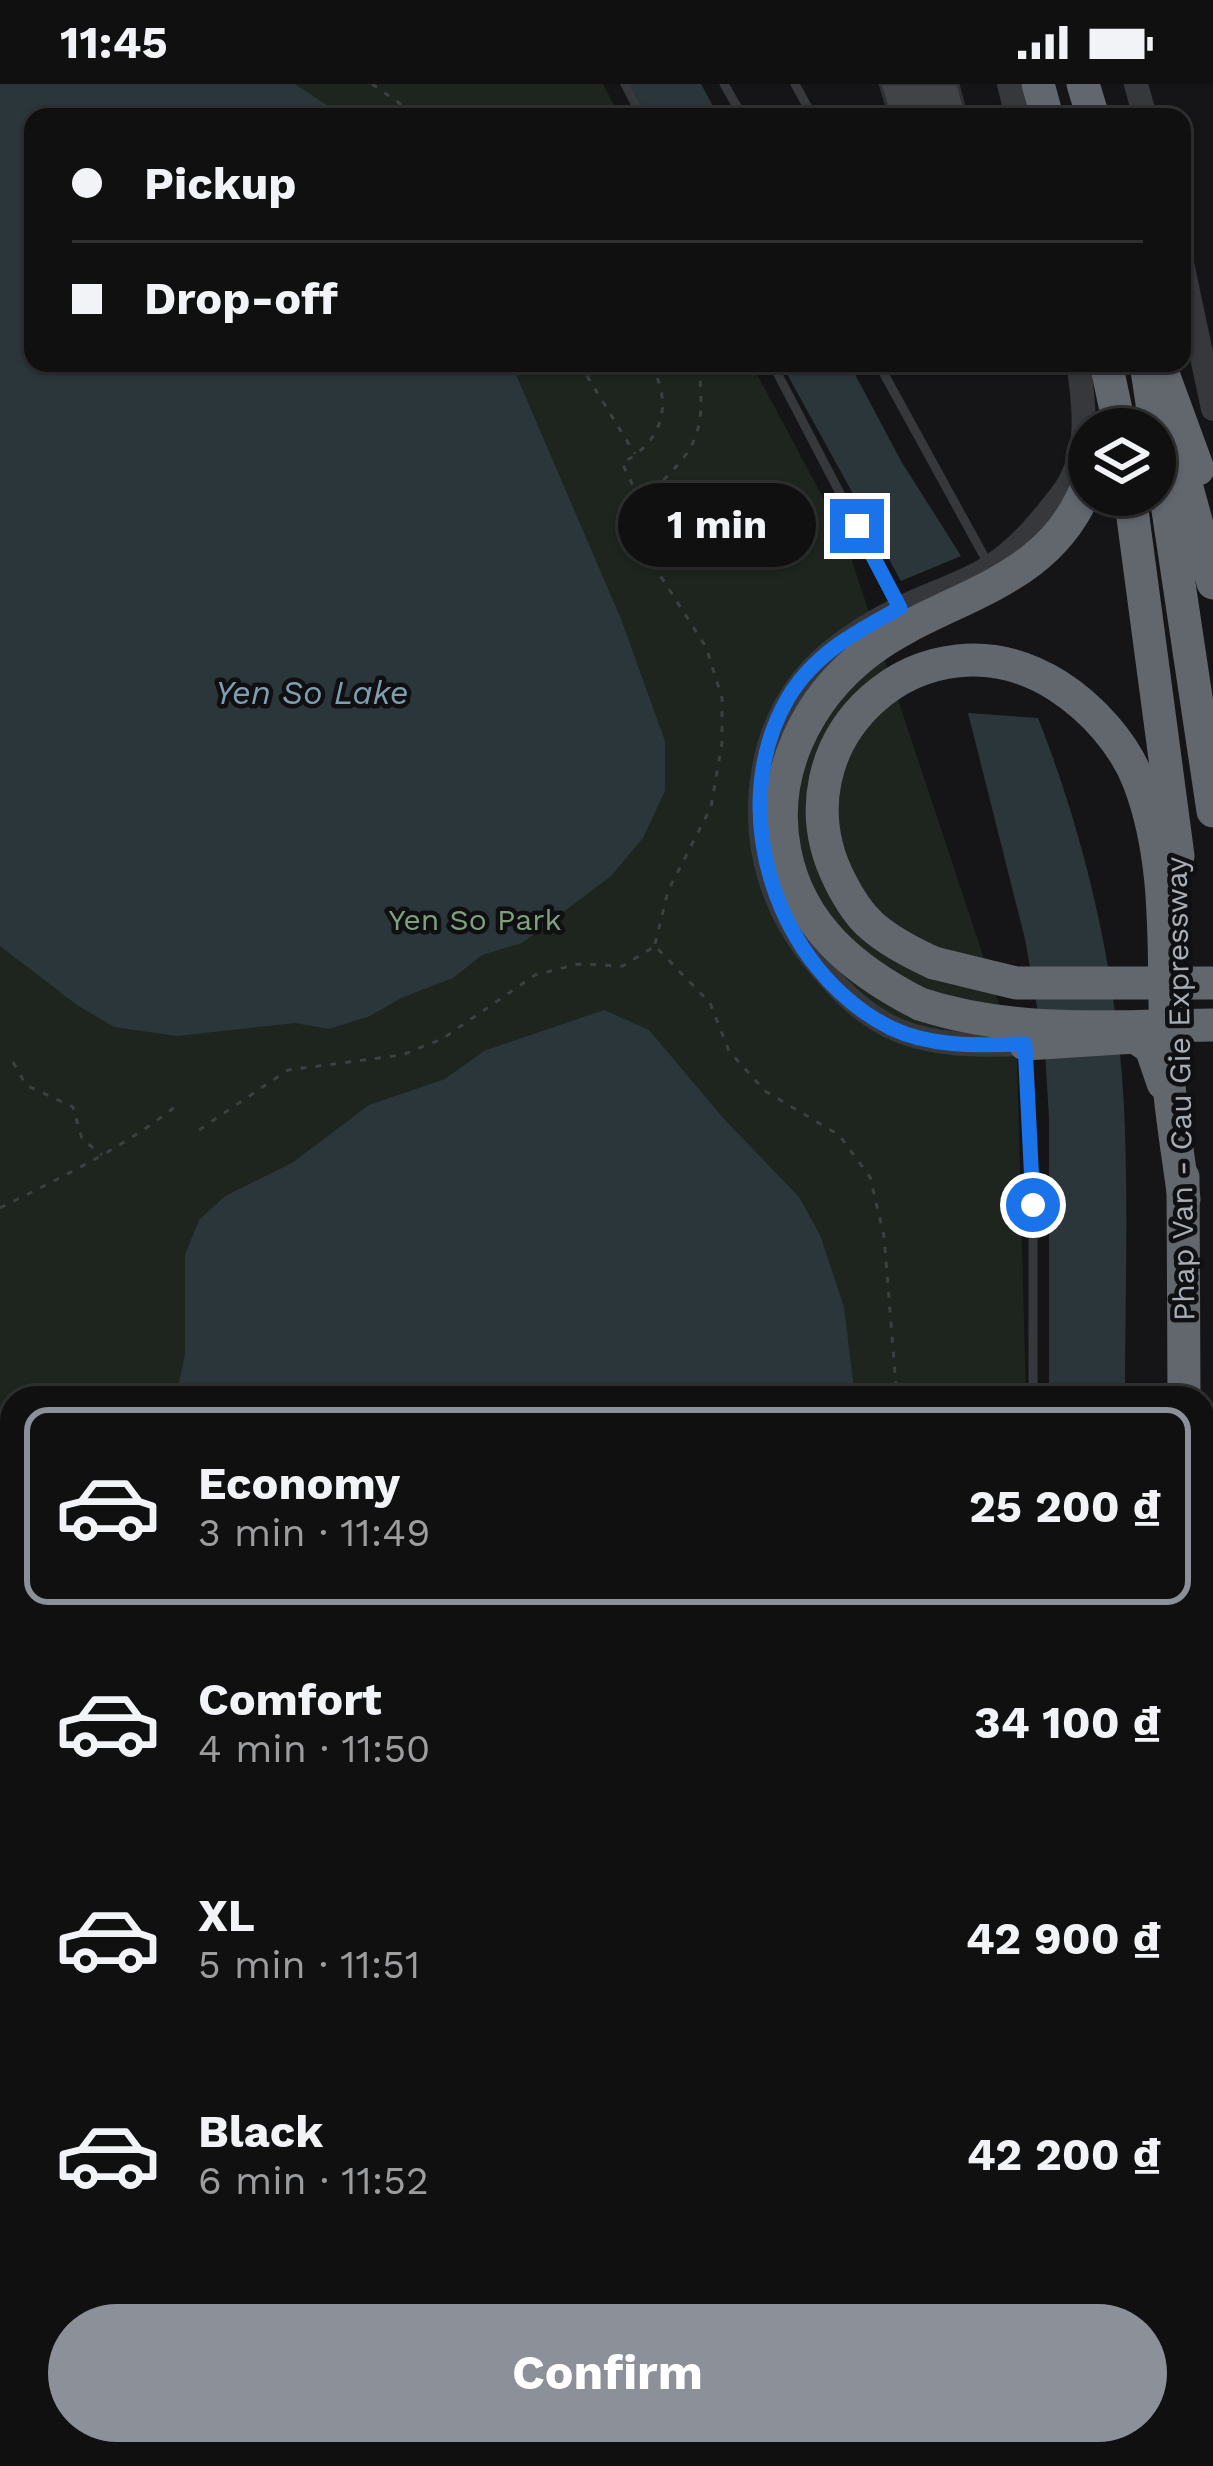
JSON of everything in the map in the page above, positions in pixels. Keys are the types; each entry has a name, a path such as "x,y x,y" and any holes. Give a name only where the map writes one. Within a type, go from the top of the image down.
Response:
{"highway":[{"path":"1102,408 1103,372"},
{"path":"1105,372 1115,408"},
{"path":"1154,372 1213,811"},
{"path":"1155,372 1213,583"},
{"path":"1157,372 1213,510"},
{"path":"1071,516 1026,565 974,598 868,651 813,709 793,745 783,787 781,833 790,877 812,918 837,950 873,980 920,1004 966,1019 1020,1024 1213,1025"},
{"name":"Phap Van - Cau Gie Expressway","path":"1133,516 1178,849 1183,925 1184,1386"},
{"path":"1184,1199 1167,1064 1159,867 1138,778 1101,722 1080,701 1022,666 988,659 911,671 868,701 848,726 833,752 824,790 824,829 830,861 869,924 934,964 1016,983 1213,983"},
{"path":"1032,1043 1135,1037 1151,1048 1172,1109"}],"street":[{"path":"1191,305 1213,409"},
{"path":"1032,1043 958,1046 895,1030 855,1007 788,925 766,871 760,819 762,774 788,697 813,664 849,636 900,608 990,567 1024,541 1066,489 1086,415 1079,372"}],"lane":[{"path":"777,372 900,608"},
{"path":"883,372 990,567"},
{"path":"1032,1043 1034,1386"}],"path":[{"path":"372,84 406,108"},
{"path":"584,372 636,456"},
{"path":"641,501 622,463 652,442 662,423 664,402 655,372"},
{"path":"199,1130 288,1070 402,1055 442,1039 535,975 578,964 623,966 655,946 668,891 711,807 722,743 722,698 706,647 649,558 634,507 693,450 704,403 699,372"},
{"path":"655,946 710,1003 730,1052 765,1091 839,1136 870,1177 884,1236 896,1386"},
{"path":"13,1062 26,1085 73,1107 82,1138 103,1156"},
{"path":"0,1208 103,1156 181,1102"}],"green space":[{"name":"Yen So Park","path":"0,84 603,84 615,108 24,108 24,372 756,372 844,537 1017,1058 1026,1386 0,1386"}],"water":[{"name":"Yen So Lake","path":"0,84 295,84 331,108 24,108 24,372 515,372 621,619 665,741 665,791 643,838 611,876 522,943 482,955 453,978 329,1029 295,1023 177,1036 114,1027 0,946"},
{"path":"630,84 701,84 714,108 642,108"},
{"path":"786,372 854,372 901,461 961,556 901,581"},
{"path":"968,713 1038,718 1087,869 1109,973 1122,1079 1125,1386 1049,1386 1049,1118 1045,1052 1025,939"},
{"path":"604,1010 649,1030 724,1119 799,1197 820,1235 844,1307 854,1386 178,1386 185,1354 185,1255 199,1220 225,1196 292,1163 369,1105 445,1079 484,1051"}],"building":[{"path":"880,84 958,84 964,106 957,108 887,108"}],"route":[{"path":"857,526 900,608 849,636 813,664 788,697 762,774 760,819 766,871 788,925 855,1007 895,1030 958,1046 1025,1044 1033,1205"}]}
